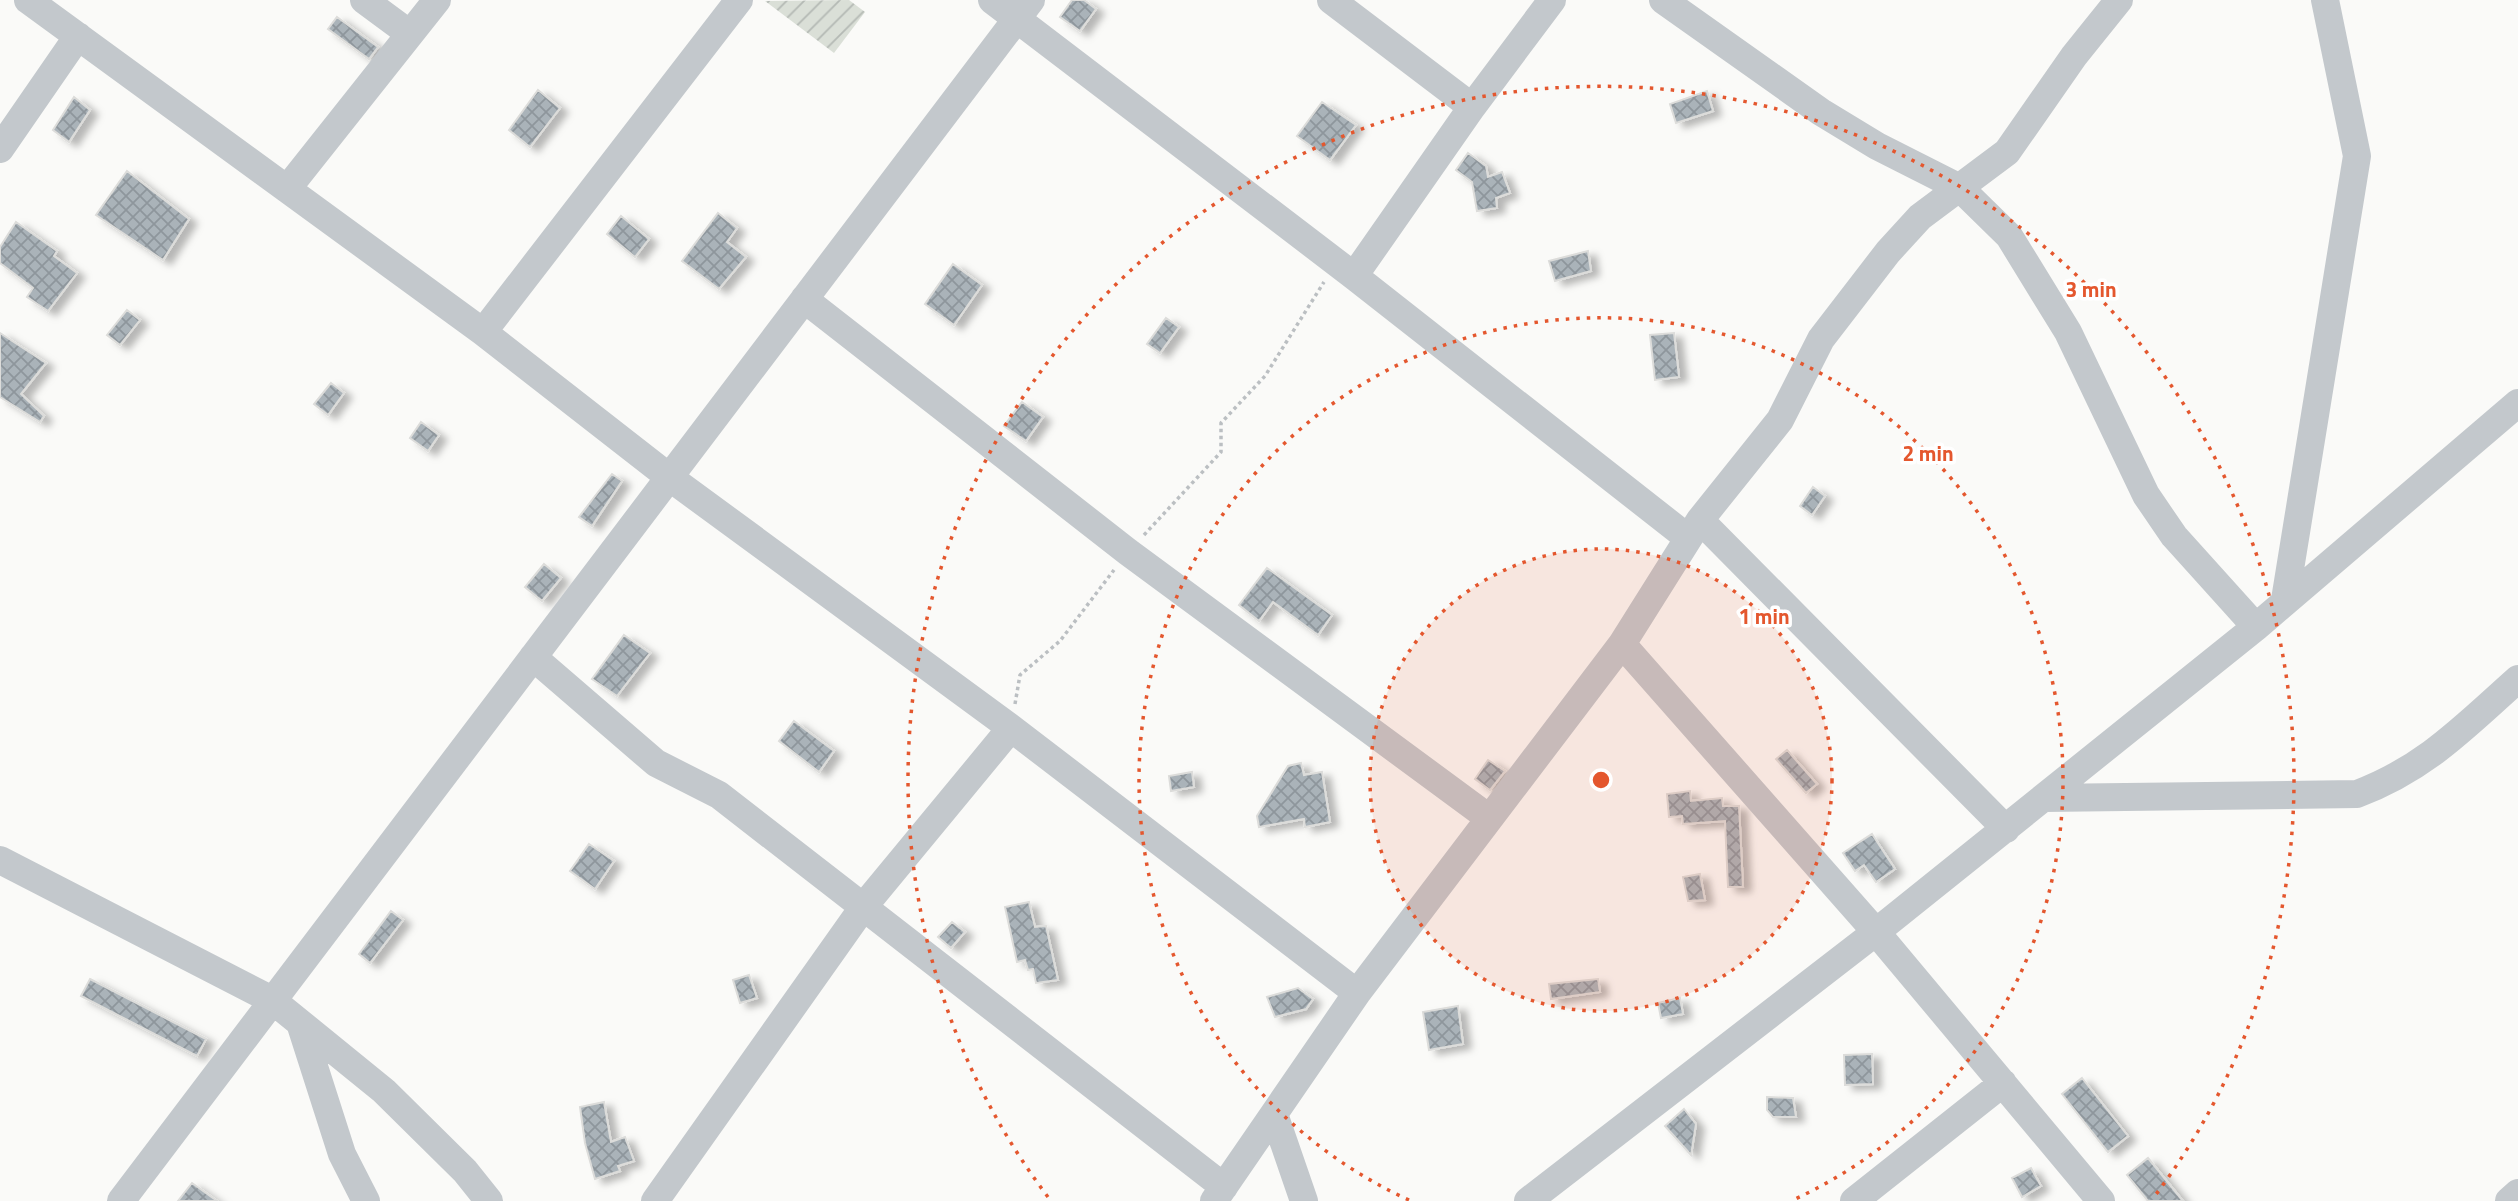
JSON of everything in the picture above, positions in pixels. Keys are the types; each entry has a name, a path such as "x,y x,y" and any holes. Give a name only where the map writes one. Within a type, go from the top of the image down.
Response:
{"street":[{"path":"28,0 483,332 669,477 1011,728 1357,993"},
{"path":"363,0 410,34"},
{"path":"287,189 437,0"},
{"path":"483,332 739,0"},
{"path":"992,0 1024,9 1345,269 1694,529 2006,829"},
{"path":"1331,0 1472,107"},
{"path":"1345,269 1552,0"},
{"path":"1663,0 1821,112 1877,146 1960,188 2009,236 2068,332 2146,495 2174,536 2256,627"},
{"path":"533,657 656,763 719,795 781,846 864,906 1219,1194 1357,993 1622,644 1694,529 1780,420 1821,339 1888,251 1920,217 2007,152 2074,56 2119,0"},
{"path":"2285,600 2357,156 2325,0"},
{"path":"121,1201 1024,9"},
{"path":"0,149 78,36"},
{"path":"804,299 1128,552 1489,818"},
{"path":"1528,1201 2006,829 2256,627 2518,403"},
{"path":"1622,644 1876,932 2101,1201"},
{"path":"2043,799 2357,794 2386,783 2423,763 2518,679"},
{"path":"655,1201 864,906 1011,728"},
{"path":"0,860 272,1000 384,1091 465,1171 489,1201"},
{"path":"301,1026 342,1154 366,1201"},
{"path":"1854,1201 2003,1083"},
{"path":"1274,1114 1304,1201"},
{"path":"2509,1201 2518,1193"}],"path":[{"path":"1011,728 1020,675 1060,641 1128,552 1221,452 1221,423 1265,376 1345,269"}],"shaded area":[{"path":"849,0 865,12 834,53 765,1"}],"building":[{"path":"1072,0 1084,0 1096,9 1080,31 1060,17"},
{"path":"337,17 378,47 369,59 328,29"},
{"path":"538,90 560,108 530,147 509,130"},
{"path":"1707,91 1713,111 1676,123 1670,104"},
{"path":"74,97 90,110 69,142 53,130"},
{"path":"1322,102 1356,125 1330,160 1297,136"},
{"path":"1468,153 1486,166 1488,177 1502,172 1510,193 1496,198 1497,208 1477,211 1472,182 1456,170"},
{"path":"127,171 189,219 163,260 96,215"},
{"path":"718,213 737,228 727,242 746,257 719,289 682,261"},
{"path":"621,216 649,239 635,257 607,234"},
{"path":"16,222 57,251 54,256 77,273 48,311 27,297 33,288 0,263 0,247"},
{"path":"1588,251 1591,271 1555,281 1549,261"},
{"path":"953,264 982,285 954,325 925,304"},
{"path":"127,310 140,320 120,345 107,335"},
{"path":"1166,318 1179,327 1160,353 1147,344"},
{"path":"0,333 46,363 21,394 44,416 40,422 0,397"},
{"path":"1674,333 1679,377 1655,380 1650,335"},
{"path":"331,383 344,393 328,415 314,404"},
{"path":"1022,402 1043,417 1026,441 1004,426"},
{"path":"421,422 439,435 428,451 410,438"},
{"path":"612,474 622,481 592,526 579,517"},
{"path":"1813,487 1825,496 1812,515 1800,506"},
{"path":"544,564 561,578 542,601 525,587"},
{"path":"1267,568 1332,615 1318,635 1273,602 1259,621 1239,605"},
{"path":"624,635 650,653 617,696 592,679"},
{"path":"794,721 834,751 819,772 779,741"},
{"path":"1787,750 1817,784 1806,793 1776,759"},
{"path":"1488,760 1505,771 1490,790 1475,779"},
{"path":"1301,763 1304,775 1322,772 1330,822 1305,827 1304,819 1259,827 1257,816 1288,766"},
{"path":"1192,772 1194,787 1171,791 1169,776"},
{"path":"1690,791 1691,801 1722,798 1723,806 1739,806 1743,887 1728,887 1725,821 1683,824 1682,816 1669,817 1667,794"},
{"path":"1872,834 1895,869 1876,882 1864,865 1855,871 1843,853"},
{"path":"589,844 614,861 595,889 570,871"},
{"path":"1700,874 1705,900 1688,901 1683,877"},
{"path":"1029,902 1035,927 1046,926 1058,980 1036,983 1033,969 1028,970 1025,960 1017,962 1005,907"},
{"path":"391,911 403,920 370,963 359,954"},
{"path":"952,922 965,932 951,948 938,937"},
{"path":"749,975 757,998 740,1003 733,980"},
{"path":"90,979 206,1039 197,1056 81,996"},
{"path":"1598,979 1600,992 1551,999 1549,984"},
{"path":"1298,988 1313,999 1306,1009 1275,1017 1267,997"},
{"path":"1680,998 1683,1014 1661,1018 1658,1003"},
{"path":"1458,1006 1463,1044 1429,1050 1423,1012"},
{"path":"1872,1054 1873,1084 1845,1085 1844,1055"},
{"path":"2082,1078 2128,1136 2108,1152 2062,1094"},
{"path":"1767,1097 1793,1098 1796,1117 1773,1117 1767,1110"},
{"path":"604,1102 611,1142 625,1137 634,1161 618,1166 620,1171 595,1179 585,1143 580,1107"},
{"path":"1684,1109 1696,1124 1691,1155 1665,1126"},
{"path":"2148,1158 2183,1201 2148,1201 2127,1175"},
{"path":"2031,1168 2041,1186 2022,1197 2012,1178"},
{"path":"192,1183 217,1201 178,1201"}]}
